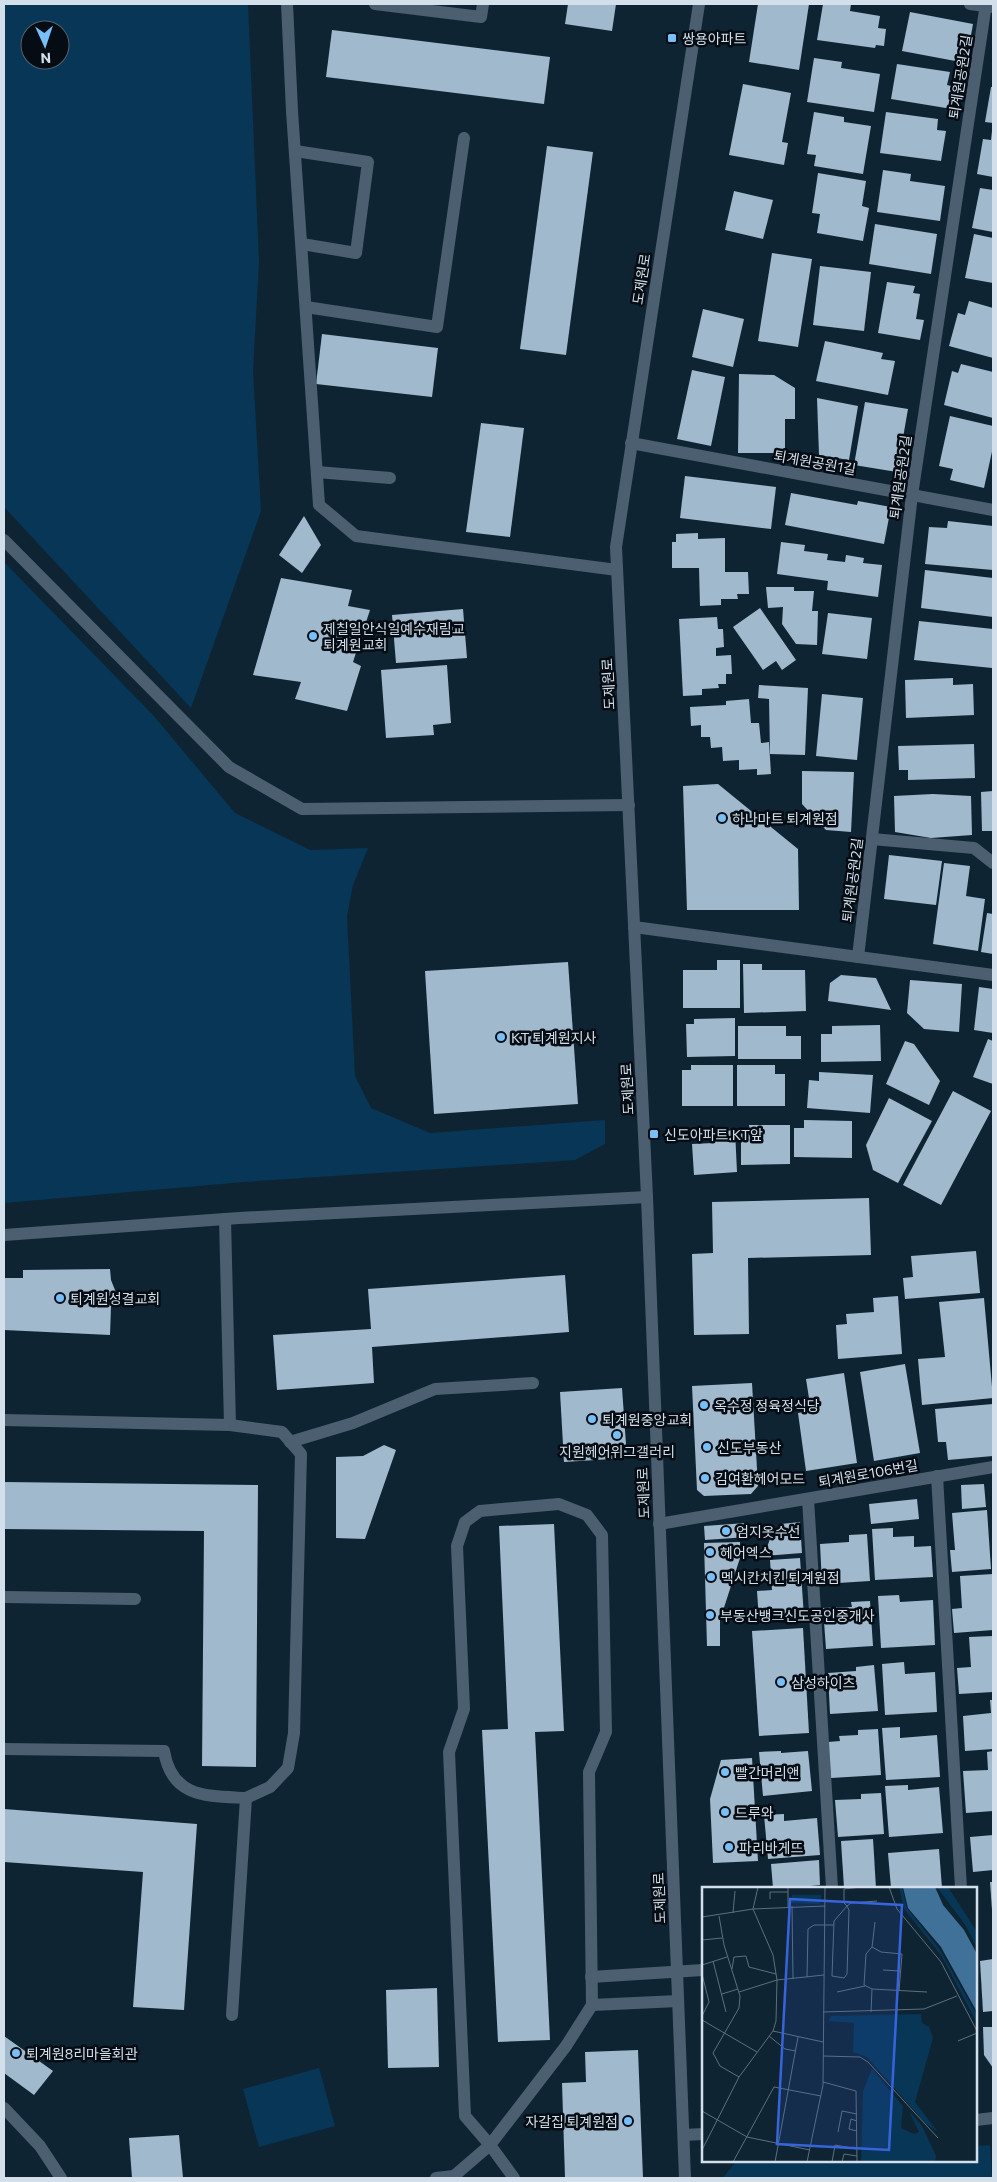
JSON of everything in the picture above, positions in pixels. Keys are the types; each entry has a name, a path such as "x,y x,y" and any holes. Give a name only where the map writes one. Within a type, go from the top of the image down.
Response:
{"street":[{"path":"287,4 319,505 356,536 617,570"},
{"path":"375,4 481,17 483,4"},
{"name":"도제원로","path":"685,2178 648,1196 616,547 699,4"},
{"path":"970,4 988,6"},
{"name":"퇴계원공원2길","path":"858,957 912,495 988,6"},
{"path":"306,307 438,327 464,138"},
{"path":"295,151 368,162 356,252 302,244"},
{"name":"퇴계원공원1길","path":"631,443 993,510"},
{"path":"317,472 390,478"},
{"path":"4,540 229,767 302,809 629,805"},
{"path":"872,839 974,848 993,863"},
{"path":"634,927 993,975"},
{"path":"4,1235 225,1219 648,1196"},
{"path":"225,1219 230,1425"},
{"path":"290,1442 353,1423 435,1389 533,1383"},
{"path":"4,1420 230,1425 282,1432 301,1454 294,1732 288,1768 270,1787 246,1798 196,1794 179,1785 167,1769 164,1751 4,1749"},
{"name":"퇴계원로106번길","path":"659,1524 993,1467"},
{"path":"937,1476 962,1887"},
{"path":"808,1499 832,1887"},
{"path":"436,2178 454,2176 490,2144 566,2046 592,2005 589,1772 606,1732 602,1535 587,1515 559,1504 480,1511 465,1522 457,1546 464,1709 449,1752 465,2116 490,2144 514,2178"},
{"path":"4,1597 135,1599"},
{"path":"232,2015 246,1798"},
{"path":"592,1977 702,1970"},
{"path":"592,2005 678,2001"},
{"path":"4,2108 40,2146 61,2178"},
{"path":"977,2120 993,2118"},
{"path":"684,2136 702,2134"}],"shaded area":[{"path":"4,4 248,4 259,262 253,371 261,511 191,708 4,507"},
{"path":"4,562 153,715 235,813 310,850 368,848 353,885 347,916 355,1076 371,1108 430,1133 605,1120 605,1144 575,1160 244,1182 4,1203"},
{"path":"319,2068 335,2126 259,2147 243,2089"},
{"path":"990,2145 992,2178 723,2178 735,2162 977,2162 977,2146"}],"building":[{"path":"568,4 616,4 612,31 565,24"},
{"path":"758,4 809,4 799,70 749,62"},
{"path":"823,4 851,4 850,11 880,16 878,28 886,29 884,46 876,45 875,48 817,40"},
{"path":"910,12 973,24 966,63 902,51"},
{"path":"332,30 550,57 544,104 326,77"},
{"path":"814,58 842,62 841,68 880,74 874,112 807,102"},
{"path":"897,64 950,72 947,85 955,87 952,109 891,99"},
{"path":"743,84 791,93 782,142 788,143 784,165 729,155"},
{"path":"991,87 993,87 993,123 985,122"},
{"path":"814,112 844,117 844,122 871,126 863,174 814,166 816,155 807,154"},
{"path":"886,112 938,119 937,130 946,131 941,161 880,153"},
{"path":"992,131 993,177 977,174 983,139 991,140"},
{"path":"547,146 593,152 566,355 520,349"},
{"path":"883,170 911,174 910,181 945,186 940,221 877,212"},
{"path":"818,173 866,181 862,206 869,208 863,241 817,233 820,214 812,213"},
{"path":"980,188 993,190 993,232 972,228"},
{"path":"734,191 773,200 763,239 725,230"},
{"path":"875,224 937,234 931,274 869,264"},
{"path":"974,234 993,238 993,283 965,278"},
{"path":"772,253 812,259 798,347 758,341"},
{"path":"820,266 871,272 864,331 813,325"},
{"path":"887,282 915,286 913,293 920,294 916,319 924,320 920,340 878,333"},
{"path":"969,301 993,308 993,358 949,346 958,313 965,315"},
{"path":"703,309 744,319 733,367 692,357"},
{"path":"322,334 438,348 432,397 316,384"},
{"path":"825,341 883,353 881,359 895,361 888,395 816,381"},
{"path":"961,364 993,372 993,418 944,405 952,371 958,373"},
{"path":"692,370 725,377 711,446 677,439"},
{"path":"739,374 774,375 795,388 795,419 785,419 785,453 738,453"},
{"path":"817,398 858,406 849,460 819,455"},
{"path":"865,402 908,409 897,472 854,465"},
{"path":"950,416 993,426 993,447 984,488 950,480 953,469 939,466"},
{"path":"481,423 524,428 510,537 466,532"},
{"path":"685,476 776,487 771,529 680,518"},
{"path":"791,493 857,505 858,501 891,507 884,544 785,525"},
{"path":"304,516 321,545 302,573 279,555"},
{"path":"948,521 993,526 993,570 925,564 929,527 947,528"},
{"path":"698,533 698,539 725,538 725,572 748,572 749,594 737,594 738,599 721,599 721,605 700,606 699,568 672,568 672,542 676,542 676,534"},
{"path":"781,542 805,545 804,551 828,554 827,560 845,562 846,555 864,558 863,563 882,565 878,597 827,590 828,581 777,574"},
{"path":"925,570 993,578 993,617 921,608"},
{"name":"제칠일안식일예수재림교 퇴계원교회","path":"281,578 352,590 348,606 370,610 353,662 361,666 347,711 295,699 301,682 253,675"},
{"path":"766,587 794,587 794,591 814,591 812,611 818,611 817,645 796,644 782,624 783,607 768,608"},
{"path":"760,608 796,660 782,670 776,661 763,670 733,627"},
{"path":"463,609 467,658 396,663 392,615"},
{"path":"828,613 872,618 867,659 822,654"},
{"path":"717,617 718,629 723,629 724,647 716,648 716,656 731,655 732,674 726,674 726,684 718,684 719,688 702,689 702,695 683,696 679,619"},
{"path":"919,621 993,629 992,668 914,660"},
{"path":"447,665 451,723 433,725 434,735 386,738 381,670"},
{"path":"953,678 953,685 973,684 974,715 906,718 905,680"},
{"path":"759,685 808,688 805,755 770,754 769,699 758,698"},
{"path":"822,694 863,698 857,760 816,756"},
{"path":"749,699 751,723 759,723 761,743 769,742 771,774 757,775 757,769 739,770 739,760 723,761 722,747 711,748 710,737 701,737 701,725 691,726 690,707 726,705 726,701"},
{"path":"974,744 975,778 908,780 908,770 899,770 898,746"},
{"path":"802,771 854,772 851,832 826,830 802,804"},
{"name":"하나마트 퇴계원점","path":"718,784 798,849 799,910 687,910 683,786"},
{"path":"993,791 993,831 982,831 981,792"},
{"path":"933,794 971,796 972,835 931,838 895,832 894,796"},
{"path":"889,855 942,861 936,905 884,899"},
{"path":"944,863 970,866 966,896 985,899 978,951 933,944"},
{"path":"987,913 993,914 993,954 981,952"},
{"path":"717,960 740,960 740,1008 683,1008 683,970 717,970"},
{"name":"KT 퇴계원지사","path":"568,962 578,1104 434,1114 425,971"},
{"path":"743,964 762,964 762,970 805,970 806,1011 744,1013"},
{"path":"841,975 876,978 891,1010 828,1001 830,983"},
{"path":"910,980 962,984 959,1032 924,1029 907,1013"},
{"path":"979,987 993,989 993,1033 974,1030"},
{"path":"735,1018 735,1056 687,1057 686,1024 694,1024 694,1019"},
{"path":"880,1025 881,1061 821,1062 821,1034 832,1034 832,1026"},
{"path":"738,1026 786,1026 786,1036 801,1036 801,1059 738,1059"},
{"path":"988,1039 993,1041 993,1084 973,1077"},
{"path":"905,1041 914,1044 940,1081 929,1105 886,1084"},
{"path":"691,1065 733,1065 733,1106 682,1106 682,1070 691,1070"},
{"path":"737,1065 775,1065 775,1074 785,1074 785,1106 737,1106"},
{"path":"819,1072 873,1075 870,1113 807,1108 809,1080 819,1081"},
{"path":"953,1091 991,1111 941,1205 903,1185"},
{"path":"889,1098 932,1121 898,1183 873,1170 866,1145"},
{"path":"804,1120 852,1121 852,1158 794,1157 794,1128 804,1128"},
{"path":"749,1125 790,1125 790,1164 741,1165 741,1132 750,1132"},
{"path":"735,1130 737,1172 694,1175 692,1144 713,1143 713,1132"},
{"path":"869,1198 871,1255 748,1258 749,1334 694,1335 692,1254 713,1253 712,1202"},
{"path":"976,1251 980,1293 905,1299 903,1278 913,1277 911,1256"},
{"name":"퇴계원성결교회","path":"110,1269 111,1280 117,1295 111,1307 110,1335 4,1330 4,1278 23,1278 23,1270"},
{"path":"565,1275 569,1332 372,1347 374,1383 277,1390 273,1335 371,1329 368,1289"},
{"path":"898,1296 902,1354 838,1359 836,1325 847,1324 846,1314 874,1312 873,1298"},
{"path":"984,1298 993,1398 922,1405 918,1359 945,1357 939,1302"},
{"path":"905,1364 920,1453 874,1461 860,1372"},
{"path":"844,1373 857,1463 806,1471 798,1413 811,1411 806,1379"},
{"path":"752,1383 758,1486 751,1494 704,1496 697,1490 692,1386"},
{"path":"622,1388 627,1458 564,1462 560,1392"},
{"path":"993,1404 993,1456 948,1460 946,1442 938,1442 935,1409"},
{"path":"384,1445 396,1450 365,1539 336,1538 336,1457 363,1456"},
{"path":"4,1482 258,1485 256,1767 202,1766 204,1531 4,1529"},
{"path":"984,1484 986,1507 962,1509 961,1485"},
{"path":"917,1499 919,1519 871,1524 869,1504"},
{"path":"987,1510 991,1569 952,1572 950,1550 955,1550 952,1513"},
{"path":"800,1522 802,1553 764,1556 772,1533 778,1532 781,1524"},
{"name":"엄지옷수선","path":"746,1523 747,1537 705,1540 704,1526"},
{"path":"554,1524 564,1731 535,1732 550,2040 498,2042 482,1730 508,1729 499,1526"},
{"path":"893,1528 893,1537 914,1536 914,1547 931,1546 933,1577 875,1580 872,1529"},
{"path":"867,1534 870,1581 822,1584 820,1544 849,1542 849,1535"},
{"path":"740,1542 740,1558 720,1620 720,1646 707,1646 704,1543"},
{"path":"800,1558 804,1617 759,1620 757,1591 772,1590 770,1560"},
{"path":"993,1574 993,1630 954,1633 952,1609 962,1608 960,1576"},
{"path":"899,1595 900,1602 933,1600 935,1645 881,1648 878,1596"},
{"path":"870,1601 873,1646 826,1649 823,1608 852,1607 851,1602"},
{"name":"삼성하이츠","path":"803,1628 809,1733 759,1736 752,1631"},
{"path":"993,1636 993,1692 959,1694 957,1668 971,1667 969,1637"},
{"path":"904,1662 905,1674 935,1672 937,1712 885,1715 882,1664"},
{"path":"874,1665 878,1711 830,1714 828,1673 856,1671 856,1667"},
{"path":"990,1700 993,1700 993,1749 965,1751 963,1716 991,1713"},
{"path":"900,1727 900,1738 937,1735 940,1777 886,1780 882,1728"},
{"path":"878,1729 881,1775 831,1778 828,1742 840,1741 839,1736 858,1735 858,1730"},
{"path":"781,1751 781,1753 808,1751 812,1791 763,1796 759,1752"},
{"path":"993,1751 993,1811 966,1813 963,1771 988,1770 987,1752"},
{"path":"752,1758 758,1861 713,1863 710,1799 721,1760"},
{"path":"908,1785 908,1790 939,1787 943,1833 889,1837 885,1786"},
{"path":"881,1793 884,1834 838,1837 835,1800 861,1799 861,1794"},
{"path":"4,1809 197,1824 184,2010 133,2007 143,1872 4,1862"},
{"path":"784,1814 784,1821 817,1818 820,1855 768,1859 764,1815"},
{"path":"993,1835 993,1870 973,1872 970,1837"},
{"path":"873,1839 876,1887 844,1887 841,1841"},
{"path":"939,1849 942,1887 891,1887 888,1853"},
{"path":"819,1860 820,1885 810,1887 773,1887 771,1864"},
{"path":"990,1882 993,1882 993,1910 992,1910"},
{"path":"993,1959 993,2011 983,2012 980,1961"},
{"path":"437,1988 439,2067 388,2068 386,1990"},
{"path":"983,2027 993,2027 993,2068 984,2055"},
{"name":"퇴계원8리마을회관","path":"4,2036 53,2071 34,2095 4,2073"},
{"path":"638,2050 643,2178 565,2178 562,2083 586,2082 585,2052"},
{"path":"179,2135 183,2178 132,2178 129,2138"}],"place":[{"name":"쌍용아파트","path":"672,38"},
{"name":"제칠일안식일예수재림교 퇴계원교회","path":"313,636"},
{"name":"하나마트 퇴계원점","path":"722,818"},
{"name":"KT 퇴계원지사","path":"501,1037"},
{"name":"신도아파트.KT앞","path":"654,1134"},
{"name":"퇴계원성결교회","path":"60,1298"},
{"name":"옥수정 정육정식당","path":"704,1405"},
{"name":"퇴계원중앙교회","path":"592,1419"},
{"name":"지원헤어위그갤러리","path":"617,1435"},
{"name":"신도부동산","path":"707,1447"},
{"name":"김여환헤어모드","path":"705,1478"},
{"name":"엄지옷수선","path":"726,1531"},
{"name":"헤어엑스","path":"710,1552"},
{"name":"멕시칸치킨 퇴계원점","path":"711,1577"},
{"name":"부동산뱅크신도공인중개사","path":"710,1615"},
{"name":"삼성하이츠","path":"781,1682"},
{"name":"빨간머리앤","path":"725,1772"},
{"name":"드루와","path":"725,1812"},
{"name":"파리바게뜨","path":"729,1847"},
{"name":"퇴계원8리마을회관","path":"16,2053"},
{"name":"자갈집 퇴계원점","path":"628,2121"}]}
